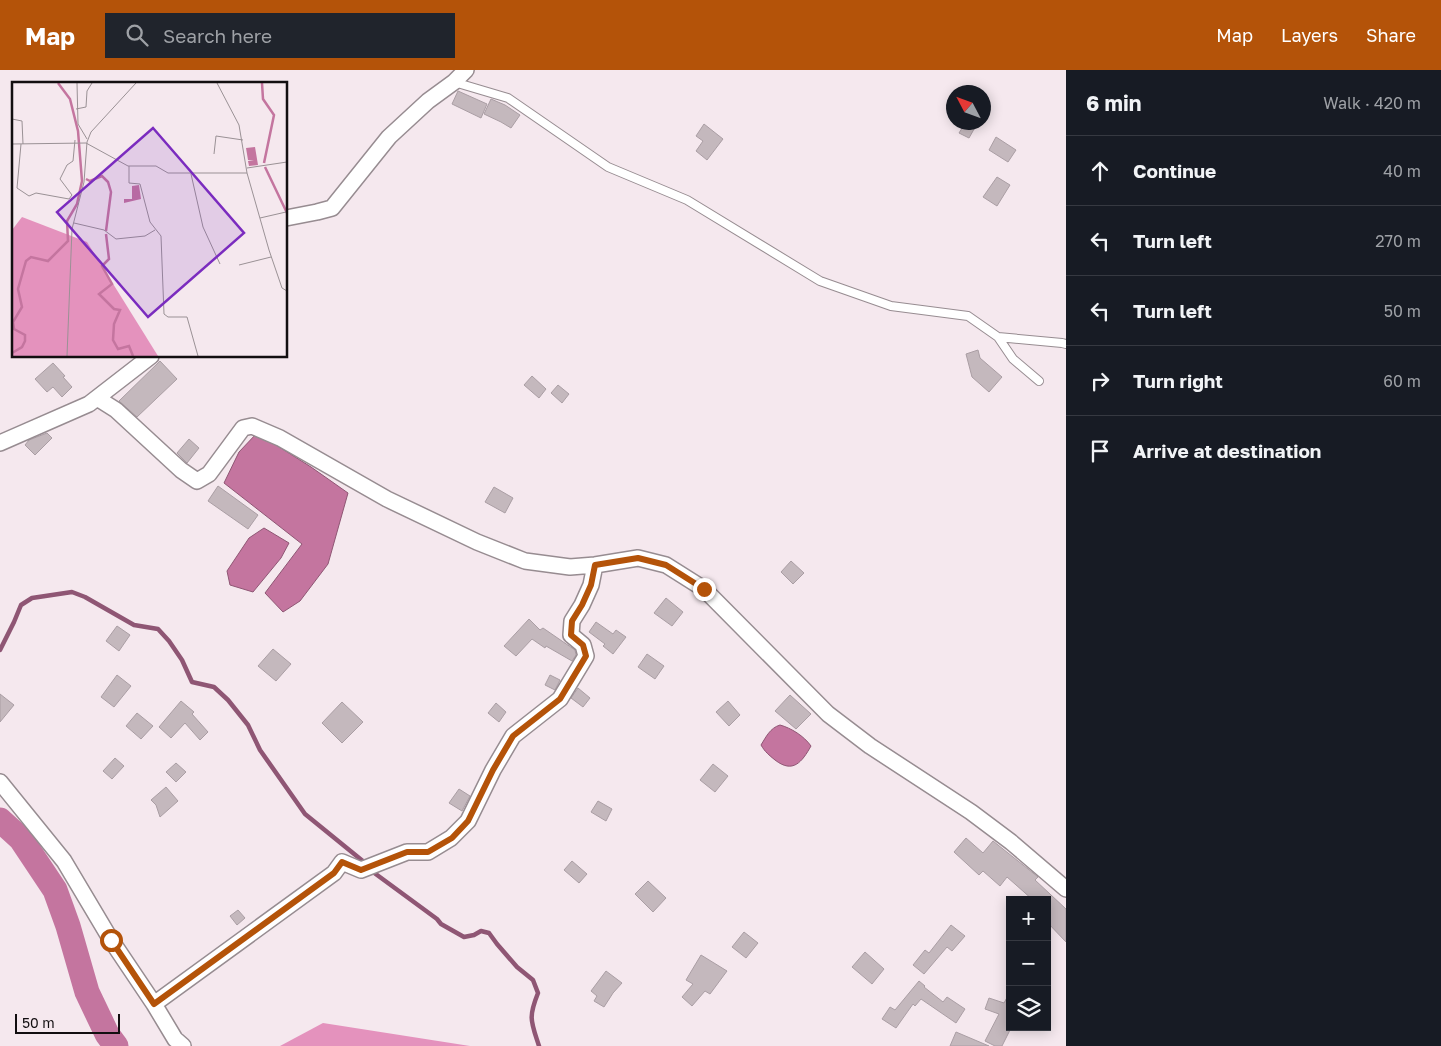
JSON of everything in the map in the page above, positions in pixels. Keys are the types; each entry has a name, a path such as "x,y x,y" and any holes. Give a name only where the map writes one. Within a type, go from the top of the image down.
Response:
{"street":[{"path":"288,218 332,208 389,137 428,101 454,82 466,70"},
{"path":"0,443 89,404 148,358"},
{"path":"97,398 116,410 181,470 197,481 209,474 243,428 252,426 280,438 387,499 477,542 525,561 570,567 638,558 666,565 704,589 828,714 870,746 1005,837 1066,888"},
{"path":"154,1004 334,873 342,862 361,870 407,852 428,852 452,838 468,821 493,770 513,736 560,699 583,662 586,656 583,645 571,635 572,621 591,585 595,565"},
{"path":"0,782 64,861 111,940 175,1039 183,1046"}],"lane":[{"path":"454,82 508,98 608,167 687,200 820,282 891,306 968,316 998,337 1013,359 1039,381"},
{"path":"998,337 1066,344"}],"shaded area":[{"path":"257,433 348,493 328,564 300,601 283,612 265,593 302,544 224,483 239,452"},
{"path":"264,528 289,543 281,558 253,592 230,585 227,571 249,538"},
{"path":"780,725 797,733 811,746 804,757 792,766 781,764 775,760 761,745 771,731"},
{"path":"323,1023 470,1046 280,1046"}],"building":[{"path":"458,91 487,104 481,118 452,104"},
{"path":"491,99 505,105 520,115 511,128 484,114"},
{"path":"704,124 723,139 707,160 696,151 703,141 696,136"},
{"path":"961,130 974,130 969,138 959,133"},
{"path":"996,137 1016,150 1008,162 989,150"},
{"path":"997,177 1010,185 997,206 983,197"},
{"path":"978,350 980,358 1002,377 989,392 972,377 966,354"},
{"path":"160,361 177,379 137,417 119,401"},
{"path":"53,363 72,387 62,397 53,387 47,392 35,379"},
{"path":"532,376 546,389 539,398 524,385"},
{"path":"558,385 569,394 562,403 551,393"},
{"path":"47,433 52,438 35,455 25,445 29,440"},
{"path":"189,439 199,448 187,463 177,453"},
{"path":"218,486 258,515 248,529 208,501"},
{"path":"494,487 513,498 505,513 485,502"},
{"path":"791,561 804,573 793,584 781,572"},
{"path":"666,598 683,612 672,626 654,613"},
{"path":"529,619 540,630 543,628 575,650 576,655 572,661 546,646 545,648 532,639 516,656 504,646"},
{"path":"596,622 613,634 616,630 626,637 613,654 603,646 605,644 589,632"},
{"path":"117,626 130,635 119,651 106,641"},
{"path":"273,649 291,664 276,681 258,666"},
{"path":"647,654 664,666 655,679 638,667"},
{"path":"117,675 131,686 114,707 101,697"},
{"path":"550,675 560,680 555,690 545,685"},
{"path":"578,688 590,698 583,707 571,698"},
{"path":"0,694 14,705 0,722"},
{"path":"790,695 811,714 796,729 775,711"},
{"path":"181,701 194,712 192,714 208,732 200,740 185,723 171,738 159,727"},
{"path":"728,701 740,715 729,726 716,712"},
{"path":"342,702 363,722 342,743 322,723"},
{"path":"496,703 506,712 499,722 488,713"},
{"path":"137,713 153,726 141,739 126,726"},
{"path":"115,758 124,766 112,779 103,771"},
{"path":"176,763 186,772 176,782 166,772"},
{"path":"713,764 728,776 715,792 700,780"},
{"path":"166,787 178,801 160,817 156,805 151,800"},
{"path":"459,789 470,796 462,811 449,803"},
{"path":"598,801 612,809 606,821 591,812"},
{"path":"966,838 983,853 993,841 1038,877 1035,880 1066,909 1066,942 1051,926 1051,896 1028,896 1007,877 1000,886 983,871 979,875 954,852"},
{"path":"572,861 587,874 579,883 564,870"},
{"path":"648,881 666,898 653,912 635,894"},
{"path":"238,910 245,918 237,925 230,916"},
{"path":"951,925 965,936 952,951 947,947 924,974 913,965 925,950 929,953"},
{"path":"744,932 758,943 746,958 732,947"},
{"path":"865,952 884,969 872,984 852,967"},
{"path":"701,955 727,971 710,994 705,991 692,1006 682,997 693,984 686,980"},
{"path":"606,971 622,983 604,1007 594,1001 597,996 591,991"},
{"path":"919,981 943,1002 947,997 965,1009 956,1023 921,999 915,1006 913,1004 896,1028 882,1019 890,1007 895,1010"},
{"path":"989,998 1004,1003 1006,999 1006,1031 1010,1031 1002,1046 995,1046 985,1041 999,1014 985,1009"},
{"path":"956,1032 989,1046 950,1046"}],"waterway":[{"path":"0,650 21,605 32,598 72,592 85,597 134,625 158,629 182,660 192,682 214,687 228,700 248,725 260,750 305,814 364,862"},
{"path":"0,820 21,839 55,890 68,926 87,992 107,1034 116,1046"},
{"path":"373,872 437,919 441,924 464,937 481,931 489,933 517,967 533,980 538,993 533,1008 532,1020 539,1046"}],"route":[{"path":"111,940 154,1004 334,873 342,862 361,870 407,852 428,852 452,838 468,821 493,770 513,736 560,699 586,656 583,645 571,635 572,621 591,585 595,565 638,558 666,565 704,589"}]}
